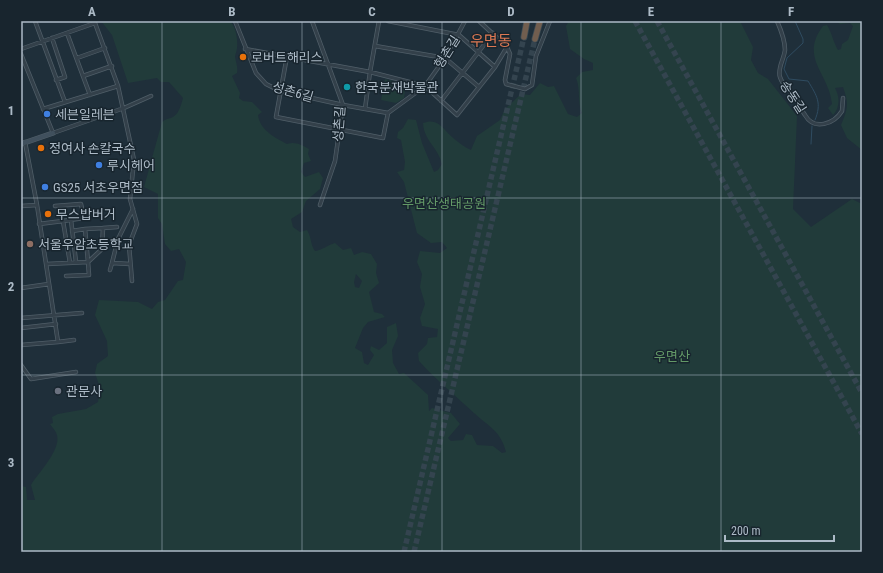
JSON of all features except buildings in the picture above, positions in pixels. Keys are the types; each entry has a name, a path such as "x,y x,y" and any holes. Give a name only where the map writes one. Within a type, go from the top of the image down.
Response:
{"highway":[{"path":"524,37 527,21"},
{"path":"535,39 540,21"}],"street":[{"path":"34,21 65,102"},
{"name":"성촌6길","path":"235,21 244,38 245,49 256,72 266,84 280,91 343,105"},
{"name":"성촌길","path":"312,21 343,105 335,161 320,205"},
{"path":"365,109 379,21"},
{"path":"388,21 459,35 495,67"},
{"name":"형촌길","path":"388,113 425,86 445,58 459,35 465,21"},
{"path":"479,21 507,47 510,54 505,80 506,84 525,89 532,85 536,56 550,21"},
{"name":"송동길","path":"777,21 783,33 785,51 779,76 786,88 795,98 805,116 812,123 820,125 830,123 842,111 843,98"},
{"path":"21,49 68,33 94,22 112,66 118,86 124,108 134,160 130,199 137,224 129,245 132,281"},
{"path":"68,33 90,95"},
{"path":"441,100 493,33"},
{"path":"52,38 65,77 56,80"},
{"path":"375,46 445,58 479,87"},
{"path":"245,49 370,72 425,86 458,115 495,67 507,47"},
{"path":"77,58 105,48"},
{"path":"21,54 52,133"},
{"path":"287,56 276,117 383,138 388,113 343,105"},
{"path":"83,76 112,66"},
{"path":"43,109 118,86"},
{"path":"58,342 37,205 23,143 124,108 151,96"},
{"path":"40,224 84,218 81,204 55,206"},
{"path":"21,206 37,205"},
{"path":"110,270 118,239 133,209"},
{"path":"71,220 76,262"},
{"path":"63,221 70,263"},
{"path":"72,231 117,227"},
{"path":"47,264 88,262 102,249 103,228"},
{"path":"66,276 89,275 85,229"},
{"path":"112,263 130,264"},
{"path":"21,288 49,284"},
{"path":"21,318 82,313"},
{"path":"21,328 56,324"},
{"path":"21,345 74,340"},
{"path":"21,365 31,379 76,372"}],"green space":[{"name":"우면산","path":"101,21 229,21 231,23 237,37 235,57 237,73 232,76 240,93 239,98 243,101 252,102 262,112 258,115 259,120 265,129 273,136 287,144 296,143 309,149 308,154 311,161 304,163 301,172 305,177 319,172 323,178 320,189 306,201 302,212 291,219 293,227 300,232 307,230 315,251 335,243 343,250 351,248 354,255 362,252 371,254 377,264 376,273 379,283 369,292 374,312 382,314 385,317 368,322 363,328 355,348 362,352 364,363 368,365 374,355 370,350 371,346 379,350 387,343 387,327 396,323 398,336 392,350 393,363 399,374 404,373 428,395 429,411 432,408 451,413 460,424 448,438 451,441 463,440 466,434 472,435 477,445 493,446 502,453 506,452 501,439 497,434 419,361 418,353 427,344 428,338 437,337 438,329 422,326 420,318 425,304 420,287 422,274 417,262 420,251 440,253 447,248 442,242 431,243 417,233 404,182 397,172 404,170 405,162 401,140 397,138 398,132 403,128 408,119 416,120 422,143 434,172 438,170 442,164 426,135 423,123 433,122 440,125 463,146 471,150 477,136 500,120 505,109 521,94 530,95 540,83 548,87 554,86 568,114 577,117 582,113 576,78 582,72 593,70 593,63 584,59 570,49 566,26 569,21 740,21 753,47 751,60 758,73 768,79 797,116 793,209 811,227 852,199 862,204 862,552 21,552 21,486 26,487 27,500 35,500 31,485 53,454 56,447 57,435 50,424 53,423 52,417 58,414 86,409 98,402 100,388 95,373 97,364 108,356 107,341 95,315 99,300 138,302 152,309 158,302 165,300 178,281 183,280 186,262 179,249 171,251 165,244 162,224 158,218 158,194 144,187 162,122 176,115 183,98 169,82 161,82 157,78 128,83 112,35","holes":["356,274 362,281 359,288 355,287 354,282"]},
{"path":"837,21 862,21 862,150 847,138 841,125 847,106 843,87 835,88 838,95 838,106 833,115 828,108 832,104 830,93 817,65 815,57 814,47 816,37 823,26 827,25 838,50 841,49 842,44 848,40 853,26 850,23 840,24"},
{"path":"385,79 406,84 404,98 396,103 381,100"}],"waterway":[{"path":"795,21 803,39 803,43 787,58 784,69 789,79 808,81 818,100 818,109 815,120"},
{"path":"811,144 812,126"}],"tunnel":[{"path":"635,21 862,434"},
{"path":"657,21 862,393"},
{"path":"404,552 524,37"},
{"path":"414,552 535,39"}],"place":[{"name":"로버트해리스","path":"243,57"},
{"name":"한국분재박물관","path":"347,87"},
{"name":"세븐일레븐","path":"47,114"},
{"name":"정여사 손칼국수","path":"41,148"},
{"name":"루시헤어","path":"99,165"},
{"name":"GS25 서초우면점","path":"45,187"},
{"name":"무스밥버거","path":"48,214"},
{"name":"서울우암초등학교","path":"30,244"},
{"name":"관문사","path":"58,391"}],"district":[{"name":"우면동","path":"491,41"}],"park label":[{"name":"우면산생태공원","path":"444,203"}]}
